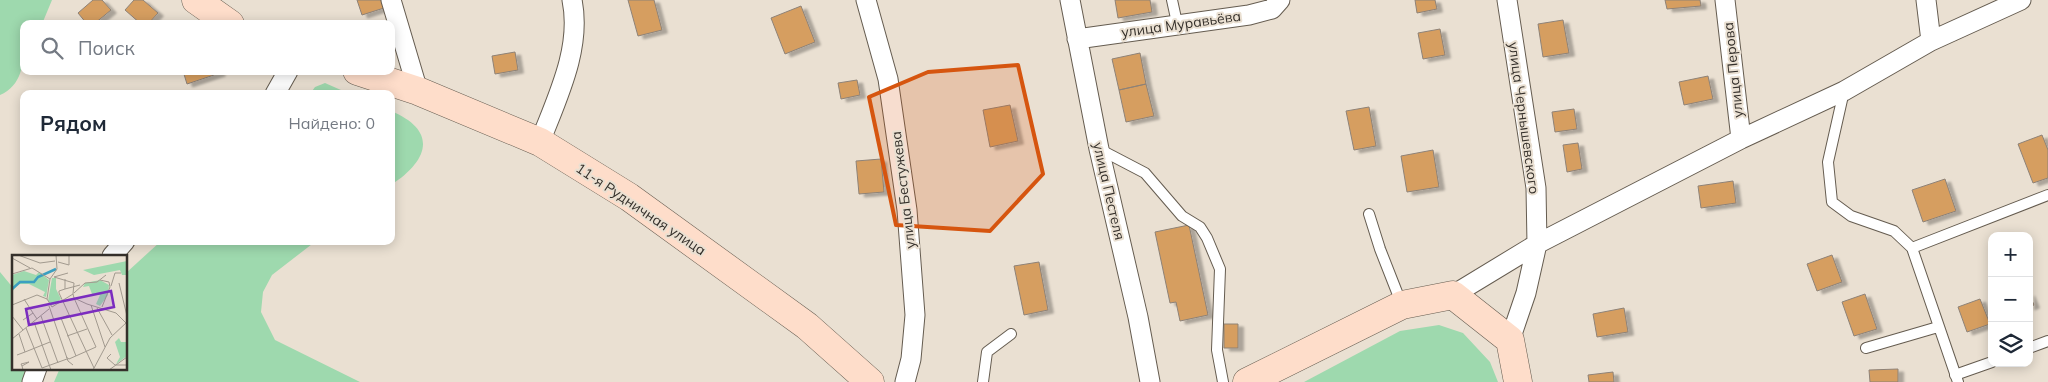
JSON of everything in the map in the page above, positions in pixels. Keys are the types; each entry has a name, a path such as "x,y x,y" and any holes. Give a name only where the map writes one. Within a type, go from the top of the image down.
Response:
{"main road":[{"path":"196,0 224,20"},
{"name":"11-я Рудничная улица","path":"369,75 418,91 540,142 629,197 807,326 870,382"},
{"path":"1248,382 1402,305 1453,295 1510,340"},
{"name":"улица Чернышевского","path":"1510,340 1518,382"}],"street":[{"path":"391,0 418,91"},
{"path":"540,142 568,69 575,16 572,0"},
{"name":"улица Бестужева","path":"866,0 888,79 907,210 915,315 911,359 904,382"},
{"name":"улица Пестеля","path":"1070,0 1099,149 1138,317 1150,382"},
{"name":"улица Муравьёва","path":"1078,39 1177,23 1249,15 1272,9 1280,0"},
{"name":"улица Чернышевского","path":"1507,0 1536,188 1537,244 1526,293 1510,340"},
{"name":"улица Перова","path":"1725,0 1741,139"},
{"path":"1926,0 1931,41"},
{"path":"1453,295 1537,244 1741,139 1844,91 1931,41 2021,0"},
{"path":"277,90 286,75"},
{"path":"113,255 122,245"},
{"path":"32,382 36,370"}],"lane":[{"path":"1172,0 1177,23"},
{"path":"1844,91 1828,162 1832,202 1851,216 1894,231 1912,248 1956,379 1988,364"},
{"path":"1099,149 1145,173 1182,216 1200,227 1207,238 1220,269 1218,350 1223,382"},
{"path":"1912,248 2048,195"},
{"path":"1369,214 1380,250 1402,305"},
{"path":"1866,348 1938,327"},
{"path":"983,382 987,352 1011,334"},
{"path":"2033,347 2048,341"}],"highlighted area":[{"path":"1018,65 1043,174 990,231 896,225 869,97 928,72"}],"green space":[{"path":"0,0 52,0 44,20 20,20 20,74 9,90 0,95"},
{"path":"325,83 341,90 313,90 315,87"},
{"path":"395,113 406,119 422,137 423,146 420,156 404,176 395,182"},
{"path":"157,245 311,245 272,275 263,292 261,312 275,340 360,382 54,382 59,370 128,370 128,271"},
{"path":"0,272 12,287 12,370 29,370 25,382 0,382"},
{"path":"1439,325 1463,333 1490,362 1498,382 1304,382 1400,331"}],"building":[{"path":"93,0 102,0 111,10 99,20 84,20 78,13"},
{"path":"134,0 143,0 158,13 152,20 136,20 125,10"},
{"path":"357,0 381,0 384,8 362,15"},
{"path":"628,0 654,0 662,30 638,36"},
{"path":"1115,0 1150,0 1152,12 1118,18"},
{"path":"1415,0 1435,0 1437,9 1417,13"},
{"path":"1665,0 1700,0 1701,6 1667,9"},
{"path":"801,6 815,42 785,54 771,18"},
{"path":"1563,20 1569,53 1543,57 1538,24"},
{"path":"1440,29 1445,55 1423,59 1418,33"},
{"path":"515,52 518,70 495,74 492,56"},
{"path":"1140,53 1146,84 1119,90 1112,59"},
{"path":"184,75 214,75 187,84"},
{"path":"1708,76 1713,99 1684,105 1679,82"},
{"path":"857,80 860,95 841,99 838,83"},
{"path":"1146,84 1154,116 1126,122 1119,90"},
{"path":"1010,105 1018,141 990,147 983,110"},
{"path":"1369,107 1376,146 1354,150 1346,111"},
{"path":"1574,109 1577,129 1555,132 1552,112"},
{"path":"2042,135 2048,150 2048,178 2033,183 2018,144"},
{"path":"1578,143 1582,169 1567,172 1563,145"},
{"path":"1433,150 1439,187 1407,192 1401,156"},
{"path":"881,159 884,192 859,194 856,161"},
{"path":"1945,179 1956,211 1923,222 1912,190"},
{"path":"1733,181 1736,203 1701,208 1698,186"},
{"path":"1189,225 1208,315 1180,321 1176,302 1170,303 1155,232"},
{"path":"1832,255 1842,282 1817,291 1807,264"},
{"path":"1039,262 1048,310 1024,315 1014,266"},
{"path":"1865,294 1877,329 1854,336 1842,302"},
{"path":"1980,299 1988,319 1988,325 1967,332 1958,307"},
{"path":"1624,308 1628,332 1597,337 1593,314"},
{"path":"1224,324 1238,324 1238,348 1224,348"},
{"path":"1898,369 1898,382 1870,382 1869,370"},
{"path":"1613,372 1614,382 1589,382 1588,375"}]}
